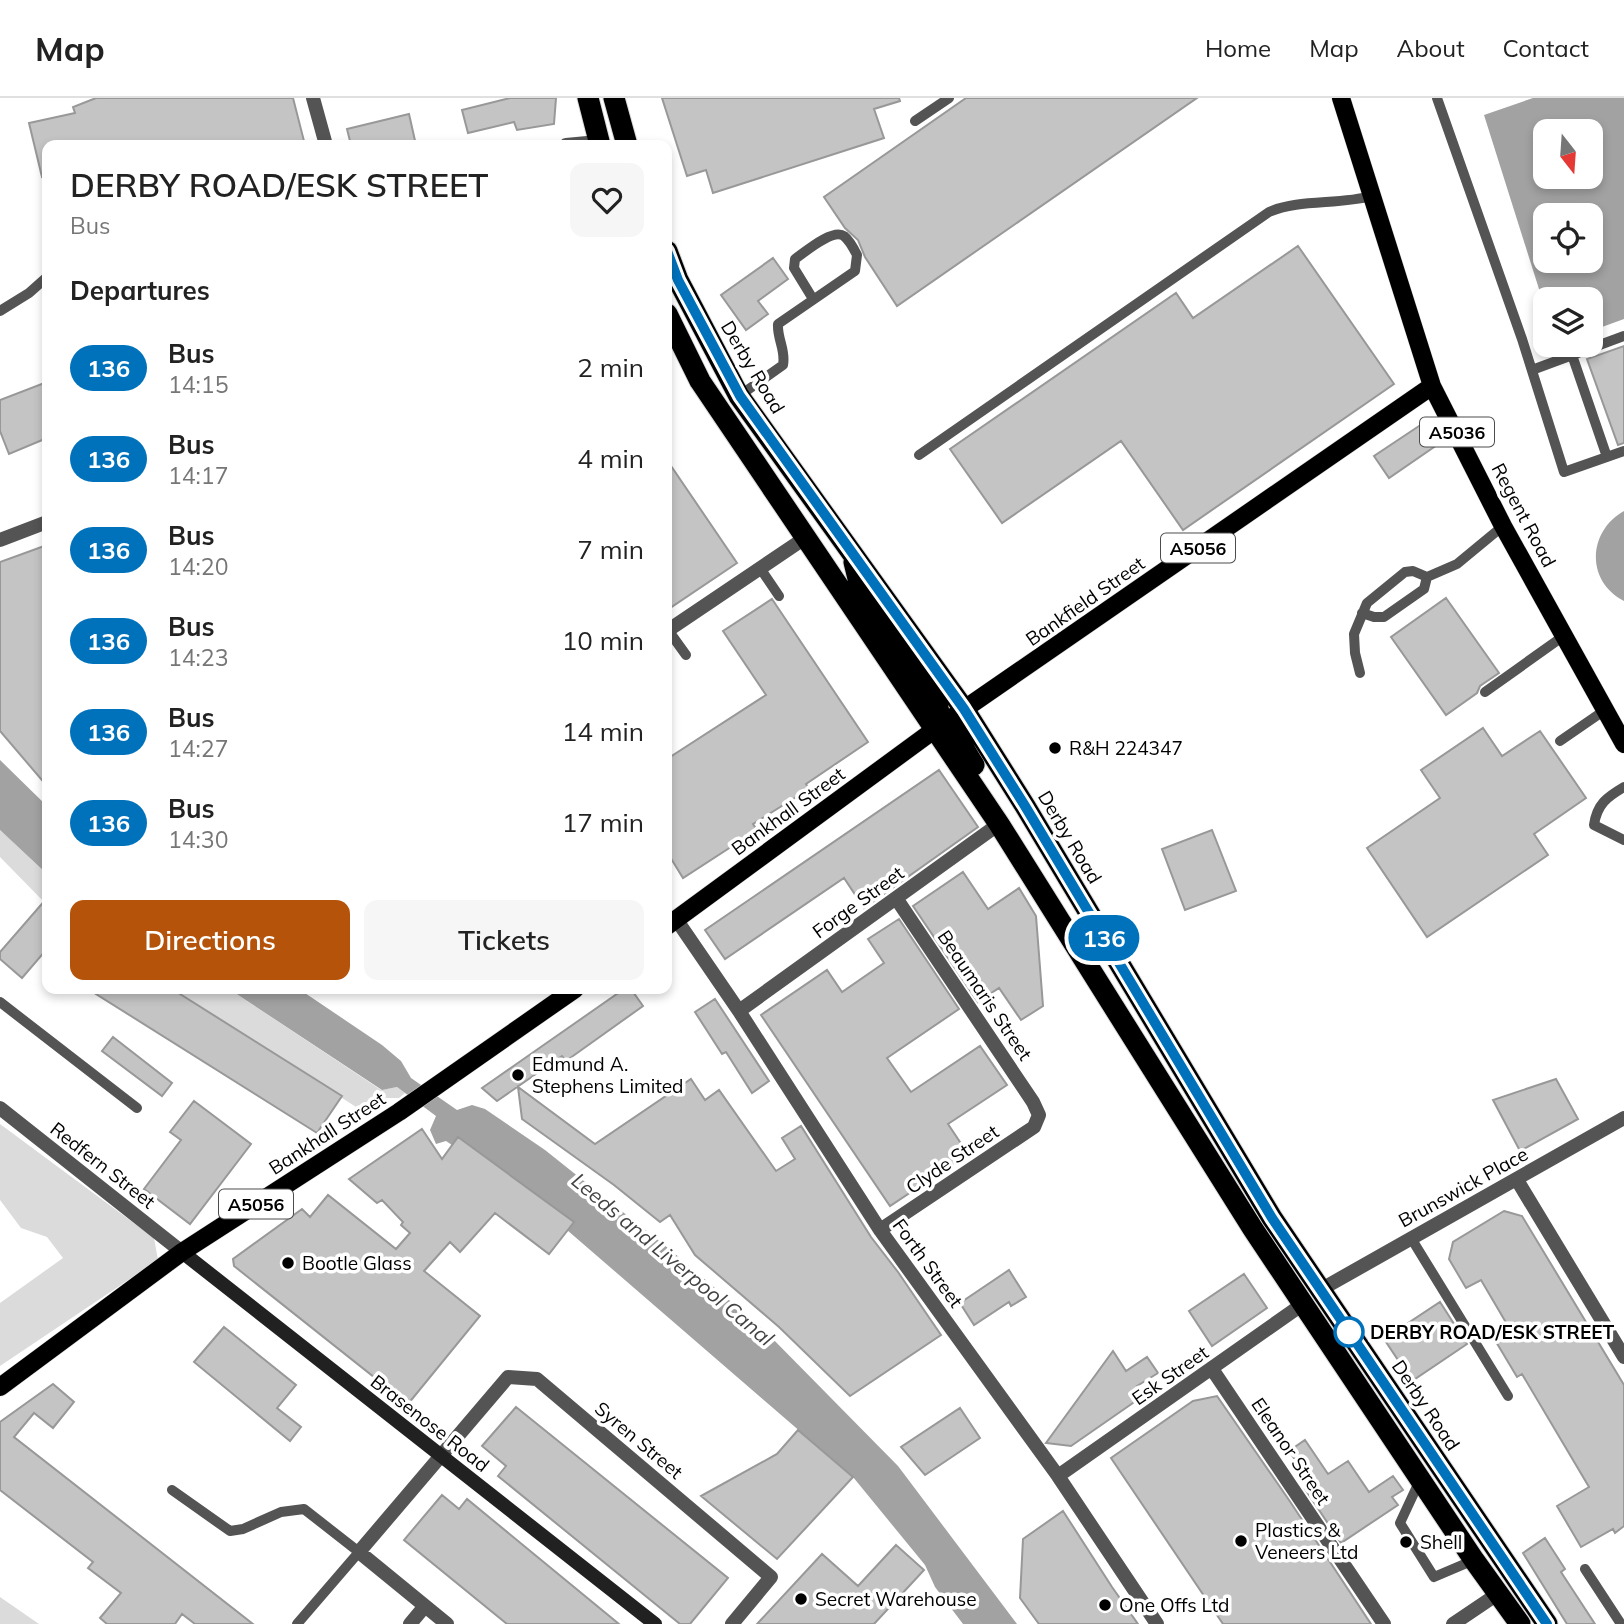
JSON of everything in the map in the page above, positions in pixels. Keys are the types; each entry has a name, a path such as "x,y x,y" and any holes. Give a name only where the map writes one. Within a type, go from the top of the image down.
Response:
{"highway":[{"path":"588,98 598,140"},
{"path":"614,98 627,140"},
{"name":"Derby Road","path":"672,264 740,396 964,709 1272,1218 1548,1624"},
{"path":"672,324 700,381 999,824 1253,1229 1474,1560 1520,1624"},
{"path":"851,552 861,591 937,704 940,716 934,730"},
{"path":"964,709 958,727 960,743 1028,853 1040,890"}],"main road":[{"name":"Regent Road","path":"1341,98 1432,386 1503,526 1624,744"},
{"name":"Bankfield Street","path":"934,730 1432,386"},
{"name":"Bankhall Street","path":"672,922 934,730"},
{"name":"Bankhall Street","path":"0,1387 182,1252 399,1112 568,994"},
{"name":"Brasenose Road","path":"182,1252 655,1624"}],"street":[{"path":"313,98 325,140"},
{"path":"0,540 42,524"},
{"path":"672,628 805,538"},
{"name":"Forge Street","path":"739,1011 999,824"},
{"name":"Beaumaris Street","path":"896,898 1033,1102 1039,1115"},
{"name":"Forth Street","path":"672,928 739,1011 880,1230 1058,1476 1157,1624"},
{"name":"Redfern Street","path":"0,1108 182,1252"},
{"name":"Clyde Street","path":"880,1230 1034,1128 1039,1115"},
{"name":"Brunswick Place","path":"1320,1290 1624,1118"},
{"path":"1517,1180 1624,1357"},
{"name":"Esk Street","path":"1058,1476 1303,1304"},
{"name":"Eleanor Street","path":"1212,1369 1384,1624"},
{"name":"Syren Street","path":"440,1455 508,1377 537,1379 771,1577 732,1624"},
{"path":"440,1455 359,1552 447,1624"},
{"path":"1452,1624 1499,1593"},
{"path":"410,1624 425,1606"}],"lane":[{"path":"915,121 949,98"},
{"path":"1437,98 1532,370 1564,472 1624,451"},
{"path":"919,454 1269,212 1282,206 1334,203 1372,195"},
{"path":"740,396 783,365 785,356 777,333 778,324 855,271 858,255 845,236 837,234 827,237 795,259 794,268 813,299"},
{"path":"0,311 42,281"},
{"path":"1603,344 1624,336"},
{"path":"1532,370 1567,357"},
{"path":"1573,357 1607,457"},
{"path":"1360,673 1354,634 1372,596 1405,572 1413,571 1427,577 1457,564 1503,526"},
{"path":"760,568 779,596"},
{"path":"1362,613 1384,617 1424,589 1427,577"},
{"path":"1485,692 1565,635"},
{"path":"672,636 686,654"},
{"path":"1560,741 1605,710"},
{"path":"1624,787 1604,800 1597,810 1594,825 1624,840"},
{"path":"0,1002 137,1108"},
{"path":"1411,1238 1508,1396"},
{"path":"1421,1479 1400,1523 1434,1577 1474,1560"},
{"path":"172,1490 230,1531 243,1529 281,1512 304,1508 359,1552 298,1624"},
{"path":"1585,1569 1621,1624"}],"shaded area":[{"path":"0,830 42,869 42,900 0,857"},
{"path":"180,994 237,994 381,1090 397,1087 405,1093 399,1098 387,1098 367,1114"},
{"path":"0,1124 154,1238 158,1260 0,1366 0,1303 63,1258 47,1237 21,1228 0,1200"},
{"path":"0,1597 39,1624 0,1624"}],"water":[{"path":"1533,98 1624,98 1624,319 1603,327 1603,287 1538,287 1534,273 1603,273 1603,203 1533,203 1533,270 1484,115"},
{"path":"1624,511 1624,601 1602,581 1596,556 1603,531"},
{"path":"0,760 42,801 42,869 0,830"},
{"name":"Leeds and Liverpool Canal","path":"237,994 306,994 382,1045 401,1061 411,1078 457,1110 472,1105 485,1109 545,1150 673,1252 764,1330 898,1466 1017,1624 963,1624 935,1587 925,1565 853,1477 567,1230 573,1222 459,1137 452,1145 446,1141 436,1144 430,1130 436,1116 397,1087 382,1090"}],"building":[{"path":"96,98 293,98 304,140 42,140 42,177 29,123 75,113 73,107"},
{"path":"510,98 556,98 554,124 517,130 514,122 468,133 462,110"},
{"path":"662,98 899,98 900,101 874,109 884,138 713,193 706,170 687,176"},
{"path":"966,98 1197,98 897,306 865,257 858,240 845,228 824,197"},
{"path":"409,114 415,140 350,140 347,129"},
{"path":"1298,246 1394,384 1183,530 1121,441 1002,523 950,449 1176,293 1193,318"},
{"path":"773,258 788,279 758,301 768,314 746,330 721,295"},
{"path":"1624,346 1624,443 1618,445 1587,359 1603,357 1603,353"},
{"path":"42,384 42,440 9,454 0,431 0,400"},
{"path":"1422,424 1437,445 1389,478 1374,456"},
{"path":"672,467 737,563 672,607"},
{"path":"42,547 42,780 0,731 0,562"},
{"path":"1446,598 1499,673 1446,715 1391,637"},
{"path":"772,599 868,742 806,784 809,789 753,824 757,830 683,878 672,860 672,756 766,695 723,631"},
{"path":"1483,728 1502,756 1540,731 1586,798 1534,834 1548,855 1427,937 1367,848 1440,798 1421,770"},
{"path":"939,770 978,827 864,908 844,878 725,959 705,930"},
{"path":"1212,830 1236,891 1185,910 1162,849"},
{"path":"963,872 988,909 1019,888 1036,916 1043,1006 1021,1020 999,988 978,1002 913,906"},
{"path":"42,904 42,955 22,978 0,959 0,952"},
{"path":"899,919 959,1009 887,1058 911,1092 980,1046 1007,1085 948,1124 968,1154 890,1206 761,1015 827,970 842,992 884,963 868,939"},
{"path":"96,994 180,994 342,1096 317,1133"},
{"path":"617,994 635,994 643,1006 566,1061 562,1056 497,1101 482,1088"},
{"path":"715,999 769,1081 752,1093 726,1052 722,1054 695,1012"},
{"path":"113,1037 172,1083 162,1096 102,1051"},
{"path":"691,1079 705,1100 719,1090 776,1171 795,1159 782,1138 801,1126 871,1237 941,1335 850,1396 779,1327 695,1255 670,1215 660,1222 614,1185 522,1119 518,1087 595,1144"},
{"path":"1556,1079 1578,1119 1520,1151 1493,1100"},
{"path":"194,1101 251,1144 190,1224 144,1189 181,1140 170,1132"},
{"path":"422,1129 442,1159 458,1137 574,1222 549,1254 495,1213 460,1252 450,1242 424,1271 480,1316 408,1404 234,1266 233,1259 302,1209 310,1217 328,1195 396,1249 410,1233 401,1225 403,1222 382,1200 377,1203 349,1179"},
{"path":"1504,1211 1522,1216 1624,1385 1624,1526 1615,1533 1613,1529 1581,1547 1557,1506 1589,1487 1522,1374 1517,1377 1492,1335 1508,1326 1481,1280 1466,1288 1449,1259 1453,1242"},
{"path":"1009,1270 1026,1297 1011,1306 1009,1302 974,1325 960,1303"},
{"path":"1244,1274 1267,1308 1212,1346 1189,1311"},
{"path":"1440,1302 1467,1344 1412,1381 1384,1339"},
{"path":"224,1327 296,1385 277,1408 301,1427 290,1441 194,1362"},
{"path":"1113,1351 1126,1371 1147,1357 1158,1373 1137,1386 1143,1396 1071,1446 1046,1443"},
{"path":"53,1384 74,1402 53,1428 34,1413 14,1437 253,1624 195,1624 182,1614 175,1624 107,1624 100,1618 121,1593 88,1568 93,1562 0,1490 0,1422"},
{"name":"Plastics & Veneers Ltd","path":"1217,1396 1371,1624 1223,1624 1111,1458 1193,1401"},
{"path":"516,1407 728,1578 690,1624 680,1624 498,1476 506,1466 482,1446"},
{"path":"960,1408 980,1438 925,1475 901,1447"},
{"path":"798,1430 853,1477 777,1559 701,1496 777,1454"},
{"path":"1305,1440 1328,1474 1348,1461 1369,1492 1393,1476 1403,1490 1392,1497 1398,1505 1341,1543 1305,1489 1312,1484 1289,1451"},
{"path":"442,1495 459,1509 467,1499 619,1624 507,1624 404,1540"},
{"path":"1063,1511 1138,1624 1039,1624 1020,1598 1023,1539"},
{"path":"1545,1538 1565,1569 1561,1572 1595,1624 1567,1624 1523,1553"},
{"path":"896,1545 924,1570 874,1624 757,1624 822,1554 858,1586"}],"bus line":[{"name":"136","path":"672,264 740,396 964,709 1272,1218 1547,1624"}],"place":[{"name":"R&H 224347","path":"1055,748"},
{"name":"Edmund A. Stephens Limited","path":"518,1075"},
{"name":"Bootle Glass","path":"288,1263"},
{"name":"DERBY ROAD/ESK STREET","path":"1349,1332"},
{"name":"Plastics & Veneers Ltd","path":"1241,1541"},
{"name":"Shell","path":"1406,1542"},
{"name":"Secret Warehouse","path":"801,1599"},
{"name":"One Offs Ltd","path":"1105,1605"}]}
